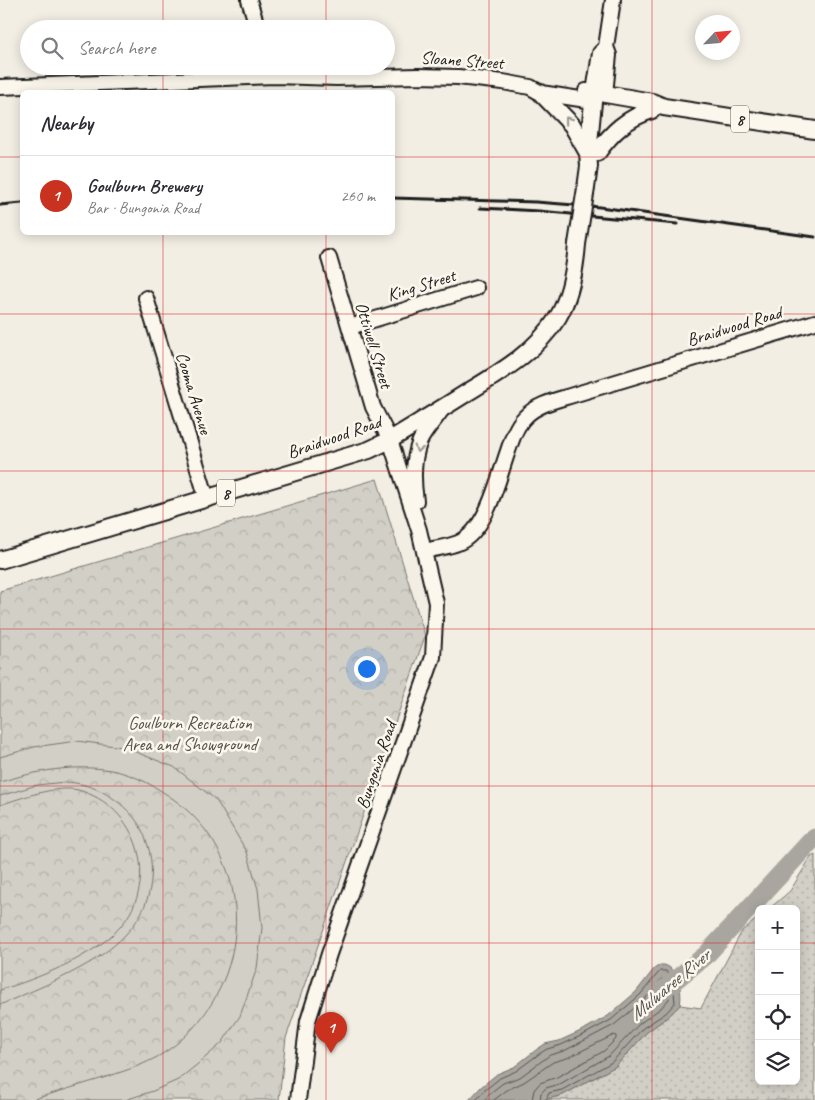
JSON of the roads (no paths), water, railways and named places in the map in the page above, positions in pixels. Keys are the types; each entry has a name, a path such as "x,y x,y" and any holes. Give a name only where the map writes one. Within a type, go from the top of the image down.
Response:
{"main road":[{"path":"536,90 572,125 591,157"},
{"name":"Sloane Street","path":"599,97 658,109 815,130"},
{"name":"Braidwood Road","path":"0,560 369,450 390,440 513,365 543,336 558,317 568,294 575,266 599,97"},
{"name":"8","path":"591,157 622,124 635,116 658,109"}],"street":[{"path":"249,0 255,20"},
{"path":"599,97 609,55 606,47 613,0"},
{"name":"Sloane Street","path":"0,87 204,75"},
{"name":"Sloane Street","path":"395,75 458,77 536,90 599,97"},
{"name":"Ottiwell Street","path":"328,258 373,407 390,440"},
{"name":"King Street","path":"350,327 476,288"},
{"name":"Cooma Avenue","path":"146,298 207,499"},
{"name":"Braidwood Road","path":"425,551 459,542 472,534 480,525 494,492 516,428 525,416 536,408 573,395 815,322"},
{"path":"419,530 414,476 416,454 421,440 444,408"},
{"name":"Bungonia Road","path":"298,1100 308,1022 433,657 436,603 425,551 390,440"}],"water":[{"path":"664,965 673,971 678,981 681,994 680,1005 669,1016 647,1032 616,1066 563,1095 544,1100 469,1100 497,1074 514,1067 545,1044 559,1041 608,1016 636,992 654,969"}],"waterway":[{"name":"Mulwaree River","path":"657,995 707,954 815,838"}],"railway":[{"path":"395,198 536,202 600,207 815,237"},
{"path":"0,205 20,203"},
{"path":"480,208 539,211 677,224"}],"place":[{"name":"Goulburn Brewery","path":"331,1053"}],"park label":[{"name":"Goulburn Recreation Area and Showground","path":"190,733"}]}
